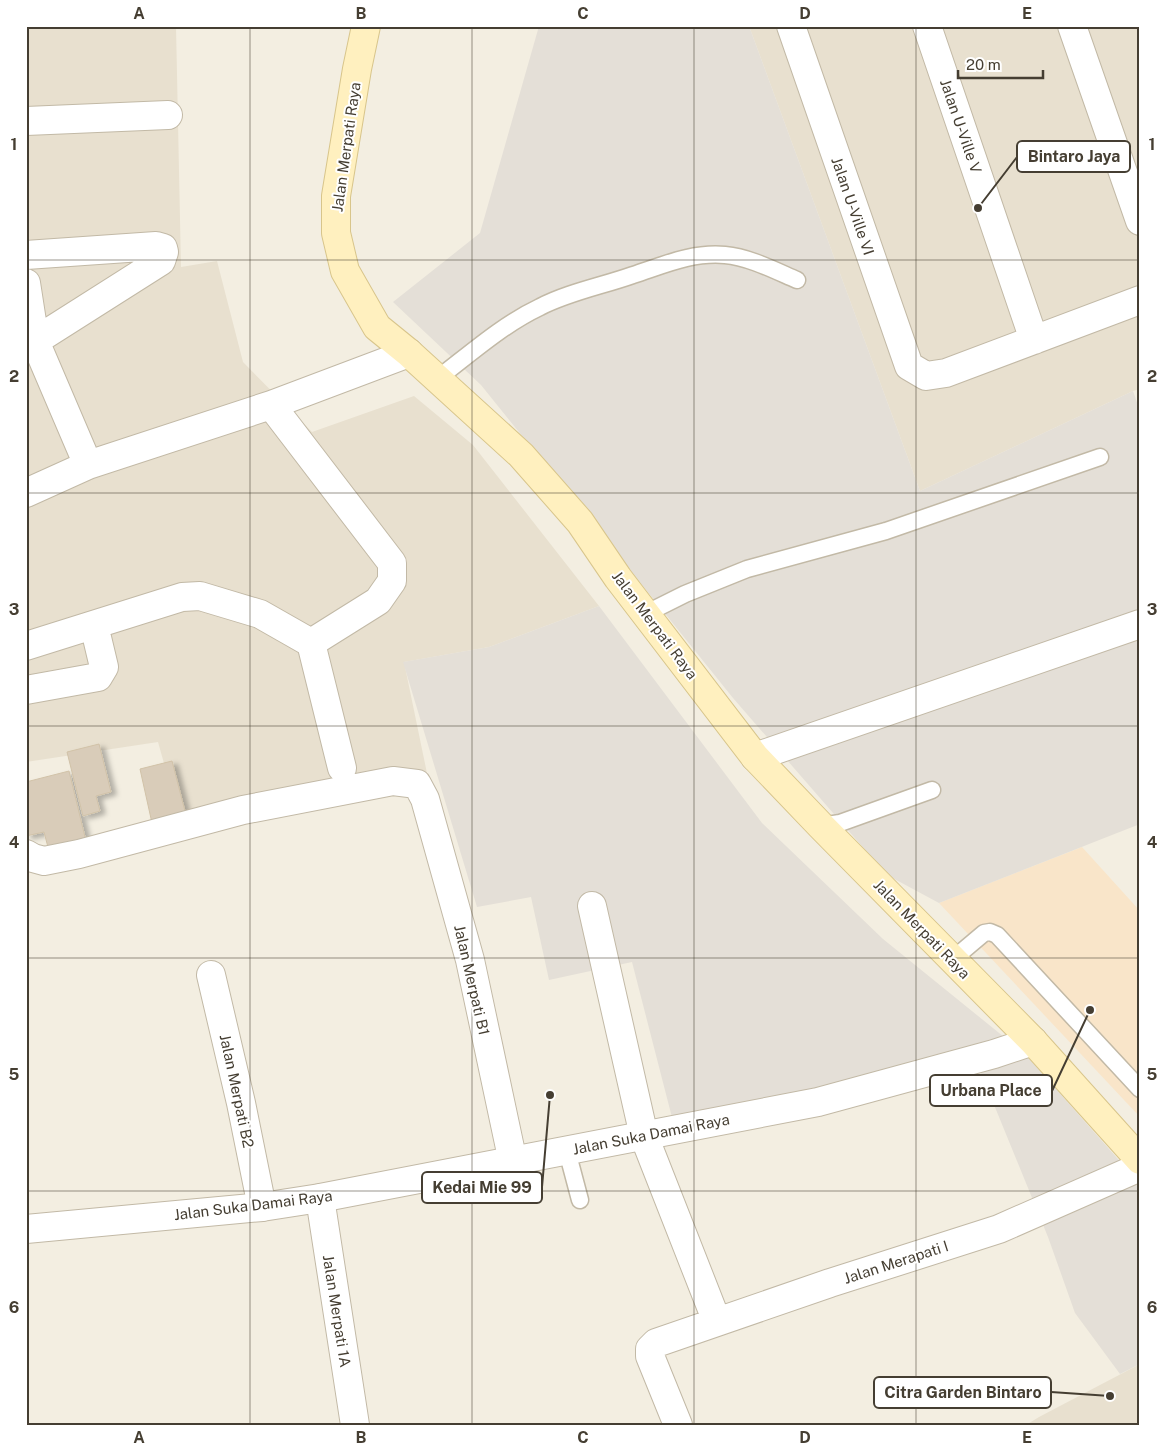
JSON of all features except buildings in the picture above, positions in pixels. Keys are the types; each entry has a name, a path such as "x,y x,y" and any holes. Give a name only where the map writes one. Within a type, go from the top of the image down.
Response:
{"main road":[{"name":"Jalan Merpati Raya","path":"366,26 336,196 336,233 345,271 377,327 409,353 521,455 580,522 618,578 647,613 755,757 1033,1041 1140,1160"}],"street":[{"name":"Jalan U-Ville VI","path":"791,26 909,366 926,376 946,372 1034,340"},
{"name":"Jalan U-Ville V","path":"927,26 1034,340"},
{"path":"1072,26 1140,221"},
{"path":"26,121 168,115"},
{"path":"26,255 156,246 163,248 164,252 161,261 35,340"},
{"path":"26,283 35,340 88,465"},
{"path":"1034,340 1140,300"},
{"path":"26,493 88,465 271,405 409,353"},
{"path":"271,405 392,564 392,581 378,601 311,643"},
{"path":"26,646 182,597 200,596 260,614 311,643 342,768"},
{"path":"755,757 1140,624"},
{"path":"26,690 98,677 104,667 94,625"},
{"name":"Jalan Merpati B1","path":"26,854 44,861 78,854 243,810 392,781 417,784 425,799 470,960 512,1162"},
{"path":"592,906 644,1136 717,1322"},
{"name":"Jalan Merpati B2","path":"211,975 241,1103 262,1207"},
{"name":"Jalan Suka Damai Raya","path":"26,1229 262,1207 320,1198 818,1102 994,1054 1033,1041"},
{"name":"Jalan Merapati I","path":"678,1425 650,1356 650,1349 656,1343 999,1229 1140,1167"},
{"name":"Jalan Merpati 1A","path":"320,1198 355,1425"}],"lane":[{"path":"437,379 506,326 540,306 676,260 699,255 727,255 758,264 797,280"},
{"path":"647,613 685,594 747,569 886,531 1100,457"},
{"path":"821,826 840,823 932,790"},
{"path":"952,960 984,933 990,932 996,935 1140,1089"},
{"path":"567,1150 580,1200"}],"shaded area":[{"path":"26,26 176,26 181,267 217,261 243,362 312,432 414,396 473,445 599,606 489,647 404,662 429,783 183,831 158,742 26,762"},
{"path":"539,26 749,26 920,491 1133,391 1140,411 1140,824 939,903 887,875 733,698 481,385 393,302 480,233"},
{"path":"749,26 1140,26 1140,389 920,491"},
{"path":"599,606 762,823 883,939 1025,1054 1140,1184 1140,1364 1120,1374 1075,1313 1048,1237 979,1068 676,1133 632,962 549,980 531,897 477,907 403,662 489,647"},
{"path":"1082,847 1140,911 1140,1117 939,903"},
{"path":"1140,1364 1140,1425 1026,1425 1039,1417"}],"place":[{"name":"Bintaro Jaya","path":"978,208"},
{"name":"Urbana Place","path":"1090,1010"},
{"name":"Kedai Mie 99","path":"550,1095"},
{"name":"Citra Garden Bintaro","path":"1110,1396"}]}
